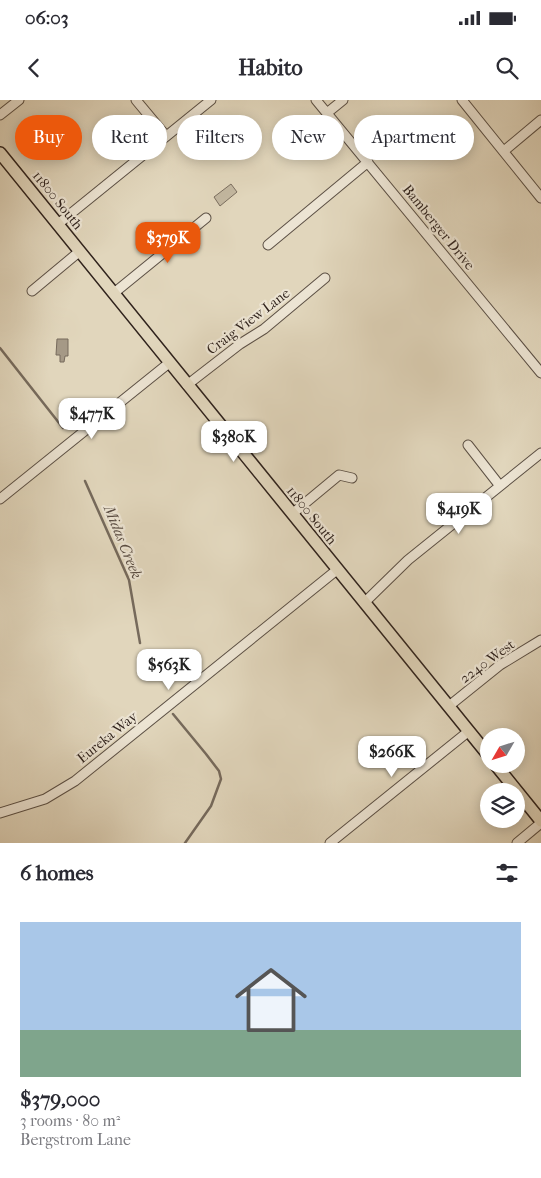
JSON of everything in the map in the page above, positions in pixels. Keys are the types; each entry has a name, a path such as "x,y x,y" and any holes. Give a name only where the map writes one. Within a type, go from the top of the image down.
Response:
{"main road":[{"name":"11800 South","path":"0,153 480,745"},
{"path":"502,773 541,822"}],"street":[{"path":"0,115 19,100"},
{"path":"136,100 148,115"},
{"path":"167,135 211,100"},
{"name":"Bamberger Drive","path":"316,100 541,372"},
{"path":"327,113 343,100"},
{"path":"462,100 541,198"},
{"path":"504,151 541,120"},
{"path":"58,224 137,160"},
{"path":"268,245 368,162"},
{"path":"114,293 206,218"},
{"path":"32,291 80,251"},
{"name":"Craig View Lane","path":"187,385 264,329 325,278"},
{"path":"0,499 169,363"},
{"path":"468,445 500,486"},
{"path":"364,603 408,560 541,453"},
{"path":"292,514 339,475 352,478"},
{"name":"Eureka Way","path":"0,813 45,798 75,781 338,569"},
{"name":"2240 West","path":"450,706 500,665 541,640"},
{"path":"330,843 469,731"},
{"path":"517,843 541,822"}],"shaded area":[{"path":"231,184 237,192 220,206 214,197"},
{"path":"57,339 68,339 68,356 65,356 64,362 60,362 60,355 56,355"}],"waterway":[{"name":"Midas Creek","path":"0,348 63,428"},
{"name":"Midas Creek","path":"85,481 129,580 140,643"},
{"name":"Midas Creek","path":"173,714 219,771 221,779 211,806 185,843"}]}
